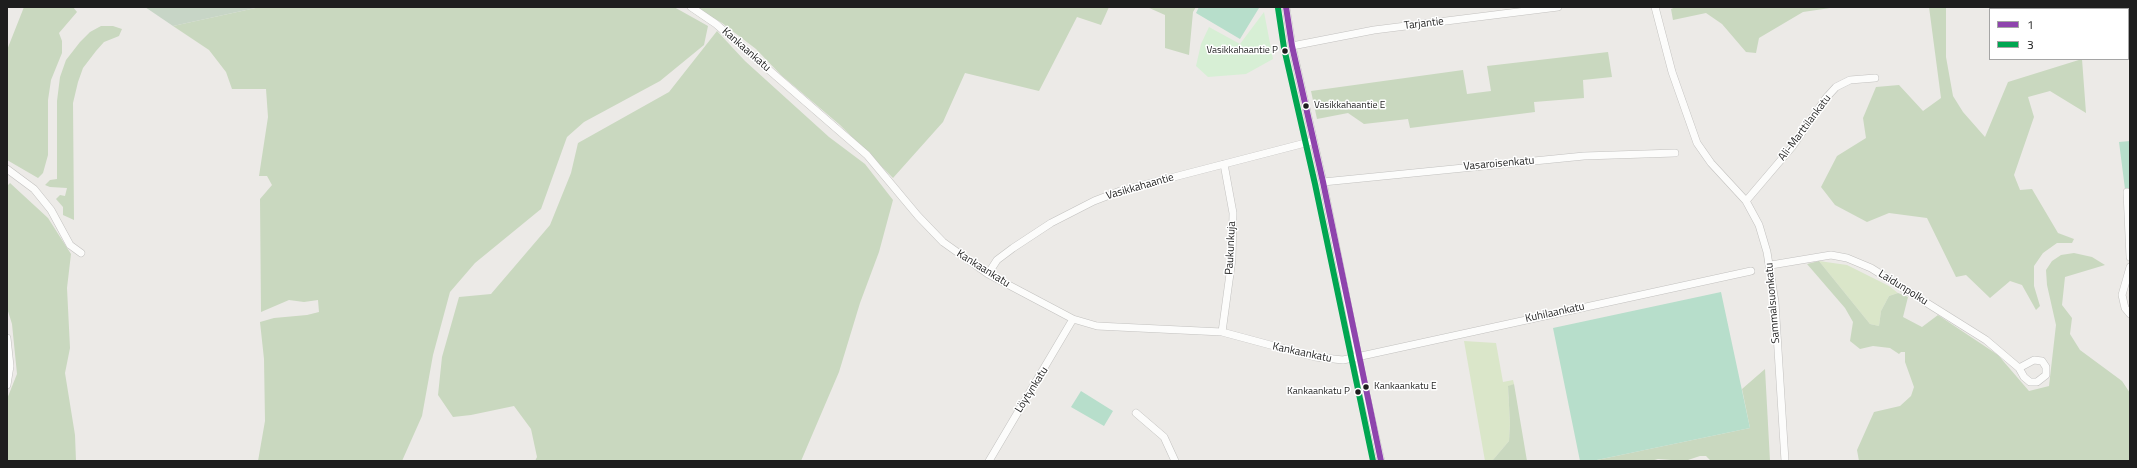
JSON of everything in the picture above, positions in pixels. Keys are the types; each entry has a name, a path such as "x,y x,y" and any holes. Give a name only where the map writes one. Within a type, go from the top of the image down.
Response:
{"street":[{"name":"Kankaankatu","path":"691,7 728,34 867,155 918,216 943,242 988,274 1073,319 1097,326 1222,332 1258,343 1330,360 1359,357"},
{"path":"1286,7 1292,46 1323,182 1381,461"},
{"name":"Tarjantie","path":"1292,46 1374,30 1558,7"},
{"name":"Sammalsuonkatu","path":"1655,7 1672,72 1697,143 1746,201 1758,225 1771,265 1775,302 1784,461"},
{"name":"Ali-Marttilankatu","path":"1746,201 1792,148 1826,98 1836,88 1850,80 1875,78"},
{"name":"Vasikkahaantie","path":"988,274 997,260 1013,248 1051,223 1094,201 1120,191 1313,141"},
{"name":"Vasaroisenkatu","path":"1323,182 1584,156 1675,153"},
{"name":"Paukunkuja","path":"1222,332 1232,259 1232,213 1224,164"},
{"path":"7,169 34,189 51,210 70,245 81,253"},
{"path":"2127,192 2130,257"},
{"name":"Laidunpolku","path":"1771,265 1831,255 1847,258 1871,268 1986,340 2019,368"},
{"path":"2130,267 2122,295 2124,308 2130,314"},
{"name":"Kuhilaankatu","path":"1359,357 1751,271"},
{"name":"Löytynkatu","path":"989,461 1073,319"},
{"path":"7,338 10,366 7,385"},
{"path":"1136,413 1164,437 1175,461"}],"green space":[{"path":"24,7 73,7 77,12 59,33 62,41 62,53 51,80 48,100 48,155 43,173 38,178 7,160 7,50"},
{"path":"145,7 260,7 173,26"},
{"path":"260,7 674,7 708,26 704,45 660,81 584,122 567,137 541,209 475,263 450,292 433,355 422,416 402,461 258,461 265,421 264,359 260,322 274,318 307,315 319,312 318,300 304,302 289,300 261,312 260,199 272,185 267,176 259,176 268,117 266,89 232,89 226,72 209,50 173,26"},
{"path":"694,7 1109,7 1101,25 1077,17 1039,91 965,73 943,122 893,178 840,125 781,75 756,49 722,23"},
{"path":"1147,7 1196,7 1193,12 1189,55 1165,48 1165,15"},
{"path":"1199,7 1259,8 1240,39 1196,13"},
{"path":"1676,7 1837,7 1803,12 1759,38 1756,53 1746,52 1722,24 1706,13 1673,20 1671,9"},
{"path":"1929,7 1946,7 1946,57 1953,96 1963,112 1985,137 2008,82 2082,60 2086,113 2050,91 2028,97 2034,117 2014,175 2020,190 2032,189 2058,233 2074,239 2072,243 2057,243 2043,253 2034,266 2034,286 2040,306 2036,310 2022,285 2010,281 1990,298 1966,275 1956,277 1927,218 1889,213 1867,222 1835,205 1821,187 1837,156 1866,138 1863,118 1876,87 1899,85 1923,111 1941,98"},
{"path":"1264,12 1273,59 1246,74 1208,77 1196,66 1201,44 1209,27 1240,44"},
{"path":"101,26 113,26 122,29 119,36 104,42 96,51 83,68 78,82 73,103 74,220 63,215 63,207 56,199 60,195 65,196 67,188 50,187 45,185 50,180 57,179 57,101 60,77 66,60 80,42 90,32"},
{"path":"717,31 745,61 829,137 865,164 893,200 879,252 860,303 839,372 801,461 535,461 537,457 531,429 514,406 471,415 453,417 438,395 442,357 459,297 491,294 550,225 571,173 578,143 669,92"},
{"path":"1608,52 1612,77 1583,80 1584,98 1534,102 1535,112 1410,128 1408,119 1364,124 1348,113 1317,119 1311,91 1463,70 1467,94 1491,91 1487,66"},
{"path":"2130,141 2130,189 2125,189 2119,142"},
{"path":"10,183 48,218 71,254 67,288 70,348 65,373 75,435 76,461 7,461 7,399 17,374 12,324 7,308 7,186"},
{"path":"2074,253 2092,257 2105,265 2065,277 2062,305 2072,318 2070,334 2080,350 2122,381 2130,393 2130,461 1859,461 1857,450 1874,412 1900,406 1911,396 1914,387 1905,362 1905,352 1901,352 1899,354 1890,348 1873,346 1860,349 1850,341 1853,322 1845,308 1807,264 1819,261 1870,324 1879,326 1881,311 1889,296 1898,293 1908,297 1903,317 1922,327 1938,315 1998,355 2029,391 2049,386 2056,325 2047,285 2046,270 2052,261 2061,255"},
{"path":"1819,261 1847,265 1889,286 1898,293 1889,296 1881,311 1879,326 1870,324"},
{"path":"1721,292 1750,428 1592,461 1580,461 1553,328"},
{"path":"1464,341 1496,343 1503,382 1513,380 1514,384 1508,387 1510,424 1509,441 1492,461 1485,461"},
{"path":"1765,369 1770,461 1711,461 1706,456 1700,456 1685,461 1658,459 1651,461 1592,461 1750,428 1742,389"},
{"path":"1514,384 1527,461 1492,461 1509,441 1510,424 1508,386"},
{"path":"1081,391 1113,411 1104,426 1071,407"}],"transit line":[{"name":"1","path":"1286,7 1292,46 1323,182 1381,461"},
{"name":"3","path":"1278,8 1284,48 1315,184 1373,461"}],"place":[{"name":"Vasikkahaantie P","path":"1285,51"},
{"name":"Vasikkahaantie E","path":"1306,106"},
{"name":"Kankaankatu E","path":"1366,387"},
{"name":"Kankaankatu P","path":"1358,392"}]}
